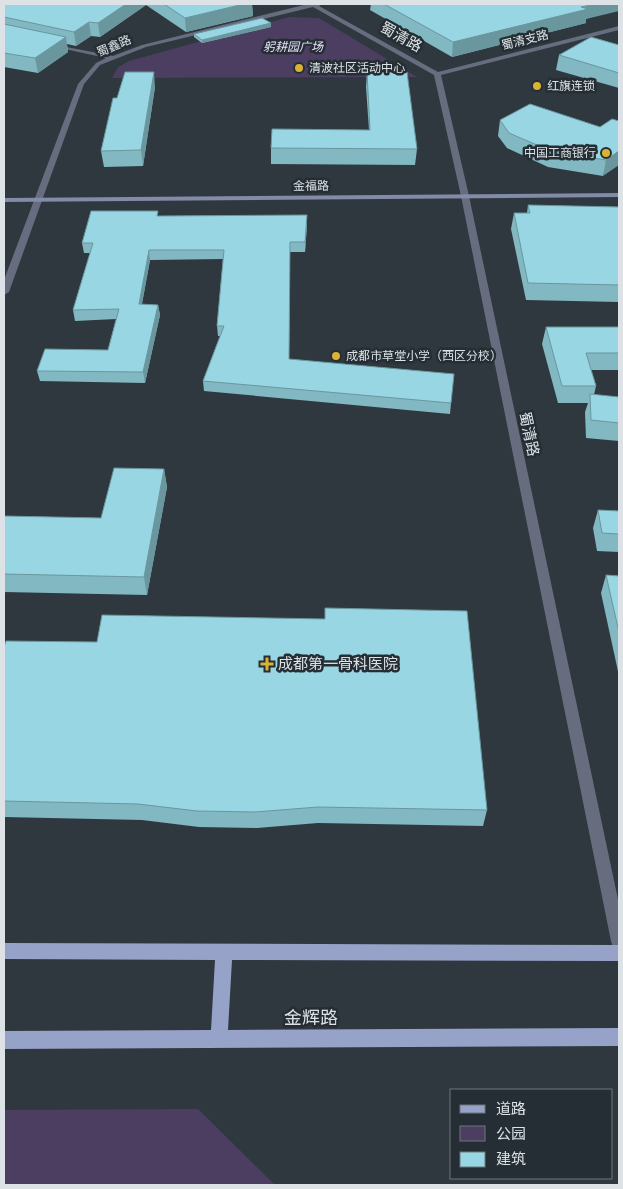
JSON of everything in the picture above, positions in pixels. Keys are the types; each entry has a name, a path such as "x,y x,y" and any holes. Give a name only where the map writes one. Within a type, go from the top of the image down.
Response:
{"main road":[{"path":"4,951 619,953"},
{"path":"219,1038 224,952"},
{"name":"金辉路","path":"4,1040 619,1037"}],"street":[{"name":"蜀鑫路","path":"4,292 81,84 98,64 144,46 315,4"},
{"name":"蜀清路","path":"315,4 437,74 465,196 619,941"},
{"name":"蜀清支路","path":"437,74 619,28"},
{"path":"50,44 114,58"},
{"name":"金福路","path":"4,200 619,195"}],"green space":[{"name":"躬耕园广场","path":"289,17 319,18 417,77 112,78 118,67 129,61"},
{"path":"198,1109 275,1185 4,1185 4,1110"}],"building":[{"path":"4,4 126,4 98,23 89,22 74,32 4,17"},
{"path":"164,4 244,4 185,18"},
{"path":"384,4 595,4 581,7 588,9 453,42"},
{"path":"262,18 271,23 202,40 194,34"},
{"path":"4,24 66,37 35,58 4,53"},
{"path":"591,37 619,45 619,73 559,55"},
{"path":"125,72 154,72 141,150 101,151 113,98 117,98"},
{"path":"367,72 407,72 417,149 271,148 272,129 370,130"},
{"path":"530,104 600,127 612,119 619,121 619,151 606,160 551,151 509,133 500,120"},
{"path":"528,205 619,207 619,285 528,283 514,213 530,213"},
{"path":"91,211 158,211 157,216 307,215 305,242 290,242 289,359 454,374 451,403 203,381 224,326 217,326 224,250 149,250 139,304 158,305 143,372 37,371 45,349 108,350 119,309 73,310 93,243 82,243"},
{"path":"546,327 619,327 619,353 586,353 596,386 562,386"},
{"path":"590,394 619,397 619,423 591,420"},
{"path":"114,468 164,469 144,577 4,574 4,516 101,518"},
{"path":"598,510 619,511 619,534 602,533"},
{"path":"606,575 619,576 619,632"},
{"path":"325,608 467,611 487,810 318,807 255,812 197,811 138,804 4,801 4,647 6,641 97,642 102,615 325,619"}],"place":[{"name":"清波社区活动中心","path":"299,68"},
{"name":"红旗连锁","path":"537,86"},
{"name":"中国工商银行","path":"606,153"},
{"name":"成都市草堂小学（西区分校）","path":"336,356"},
{"name":"成都第一骨科医院","path":"267,664"}]}
